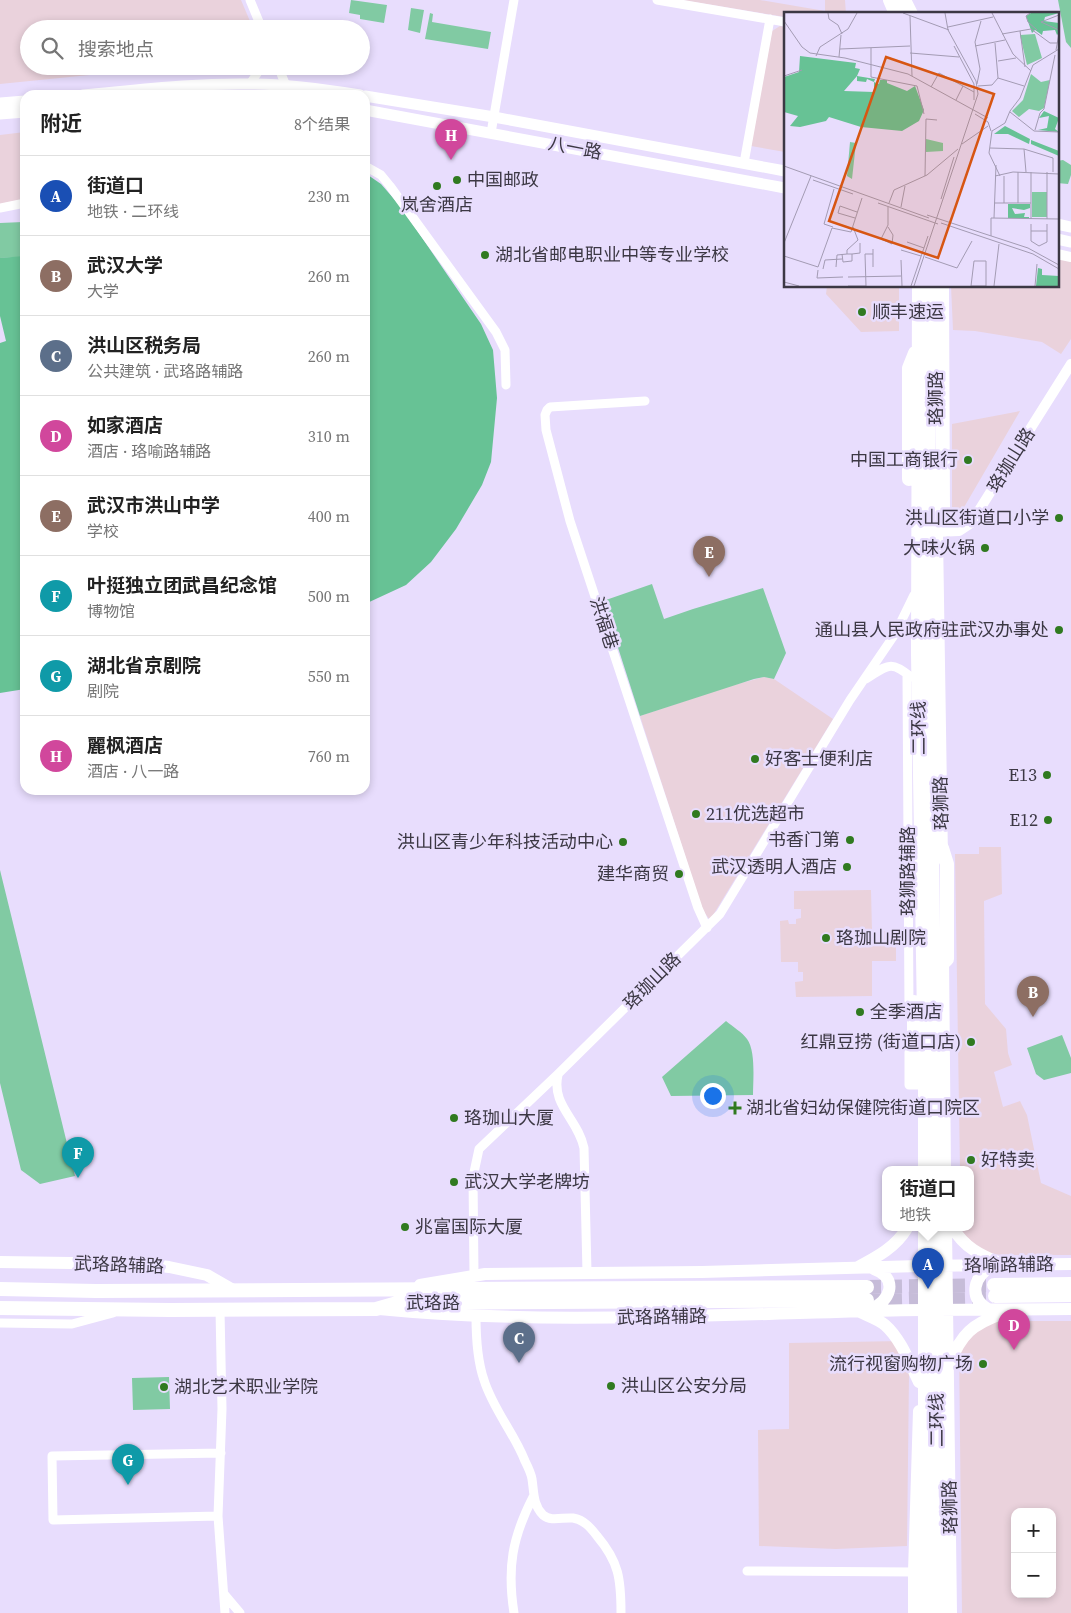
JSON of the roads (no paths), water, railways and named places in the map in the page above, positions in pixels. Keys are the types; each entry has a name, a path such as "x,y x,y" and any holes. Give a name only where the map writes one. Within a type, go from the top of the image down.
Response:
{"highway":[{"path":"890,0 895,12"},
{"path":"904,0 910,12"},
{"name":"二环线","path":"919,288 918,761 925,1078 923,1166"},
{"name":"二环线","path":"929,288 928,529 936,1166"},
{"path":"936,530 943,514 942,288"},
{"path":"915,353 909,368 908,410 910,630 918,654"},
{"path":"918,761 910,783 914,1054 921,1085"},
{"path":"934,972 947,959 947,864 942,848"},
{"name":"二环线","path":"925,1231 932,1554 939,1613"},
{"name":"二环线","path":"925,1613 932,1554 936,1231"},
{"path":"1071,1284 995,1290 1071,1295"},
{"name":"武珞路","path":"0,1289 96,1291 399,1289 864,1302"},
{"name":"武珞路","path":"0,1308 220,1310 376,1308 397,1303 864,1302"}],"main road":[{"path":"883,0 887,12"},
{"path":"911,0 916,12"},
{"path":"140,90 196,85 250,84 319,90"},
{"name":"八一路","path":"370,97 494,117 784,171"},
{"path":"0,103 20,101"},
{"name":"八一路","path":"370,111 784,188"},
{"path":"0,114 20,112"},
{"path":"1058,224 1071,227"},
{"path":"1058,239 1071,242"},
{"name":"珞狮路","path":"913,288 915,353 914,595 911,677 923,1166"},
{"name":"珞狮路","path":"937,288 936,530 942,848 945,1166"},
{"path":"854,1269 890,1248 904,1231"},
{"name":"珞狮路","path":"914,1613 920,1382 921,1231"},
{"name":"珞狮路","path":"946,1231 951,1613"},
{"path":"956,1231 960,1238 975,1252 999,1265"},
{"name":"武珞路辅路","path":"0,1262 169,1266 207,1275 233,1290"},
{"name":"珞喻路辅路","path":"947,1266 1071,1264"},
{"path":"988,1310 979,1300 976,1283 980,1275 999,1265"},
{"path":"399,1289 474,1275 947,1266"},
{"path":"864,1302 882,1304 886,1300 889,1290 885,1274 872,1268"},
{"path":"864,1302 900,1346 920,1382"},
{"name":"武珞路辅路","path":"376,1308 476,1316 635,1318 864,1302 921,1311 947,1311"},
{"path":"947,1311 1071,1309"},
{"path":"948,1371 954,1354 969,1331 978,1323 1011,1310"}],"street":[{"path":"250,0 258,20"},
{"path":"491,133 514,0"},
{"path":"657,0 784,22"},
{"path":"744,163 770,19"},
{"path":"250,84 256,75"},
{"path":"282,75 286,86"},
{"path":"370,169 381,175 390,186 496,332 505,350 506,385"},
{"path":"0,208 20,204"},
{"path":"1058,254 1071,257"},
{"name":"珞珈山路","path":"936,530 959,531 972,523 1071,364"},
{"name":"洪福巷","path":"646,401 550,408 545,415 546,430 570,521 698,908 707,928"},
{"name":"珞珈山路","path":"474,1275 473,1177 478,1149 558,1074 726,907 862,682 895,634 914,595"},
{"name":"珞珈山路","path":"862,682 891,666 898,667 911,677"},
{"path":"558,1074 557,1097 580,1132 584,1148 587,1272"},
{"path":"0,1323 72,1324 125,1310"},
{"path":"220,1310 222,1409 218,1516 225,1613"},
{"path":"476,1316 476,1342 483,1380 491,1398 521,1450 531,1478 533,1498 544,1515 552,1519 572,1518 584,1522 609,1550 621,1589 621,1613"},
{"path":"218,1516 53,1520 52,1456 221,1453"},
{"path":"514,1613 510,1591 510,1568 517,1532 533,1498"},
{"path":"747,1571 914,1572"},
{"path":"223,1594 240,1613"}],"tunnel":[{"path":"867,1287 994,1285"},
{"path":"867,1300 995,1296"}],"place":[{"name":"麗枫酒店","path":"451,160"},
{"name":"中国邮政","path":"457,180"},
{"name":"岚舍酒店","path":"437,186"},
{"name":"湖北省邮电职业中等专业学校","path":"485,255"},
{"name":"顺丰速运","path":"862,312"},
{"name":"中国工商银行","path":"968,460"},
{"name":"洪山区街道口小学","path":"1059,518"},
{"name":"大味火锅","path":"985,548"},
{"name":"武汉市洪山中学","path":"709,577"},
{"name":"通山县人民政府驻武汉办事处","path":"1059,630"},
{"name":"好客士便利店","path":"755,759"},
{"name":"E13","path":"1047,775"},
{"name":"211优选超市","path":"696,814"},
{"name":"E12","path":"1048,820"},
{"name":"书香门第","path":"850,840"},
{"name":"洪山区青少年科技活动中心","path":"623,842"},
{"name":"武汉透明人酒店","path":"847,867"},
{"name":"建华商贸","path":"679,874"},
{"name":"珞珈山剧院","path":"826,938"},
{"name":"全季酒店","path":"860,1012"},
{"name":"武汉大学","path":"1033,1017"},
{"name":"红鼎豆捞 (街道口店)","path":"971,1042"},
{"name":"湖北省妇幼保健院街道口院区","path":"735,1108"},
{"name":"珞珈山大厦","path":"454,1118"},
{"name":"好特卖","path":"971,1160"},
{"name":"叶挺独立团武昌纪念馆","path":"78,1178"},
{"name":"武汉大学老牌坊","path":"454,1182"},
{"name":"兆富国际大厦","path":"405,1227"},
{"name":"街道口","path":"928,1289"},
{"name":"如家酒店","path":"1014,1350"},
{"name":"洪山区税务局","path":"519,1363"},
{"name":"流行视窗购物广场","path":"983,1364"},
{"name":"洪山区公安分局","path":"611,1386"},
{"name":"湖北艺术职业学院","path":"164,1387"},
{"name":"湖北省京剧院","path":"128,1485"}]}
